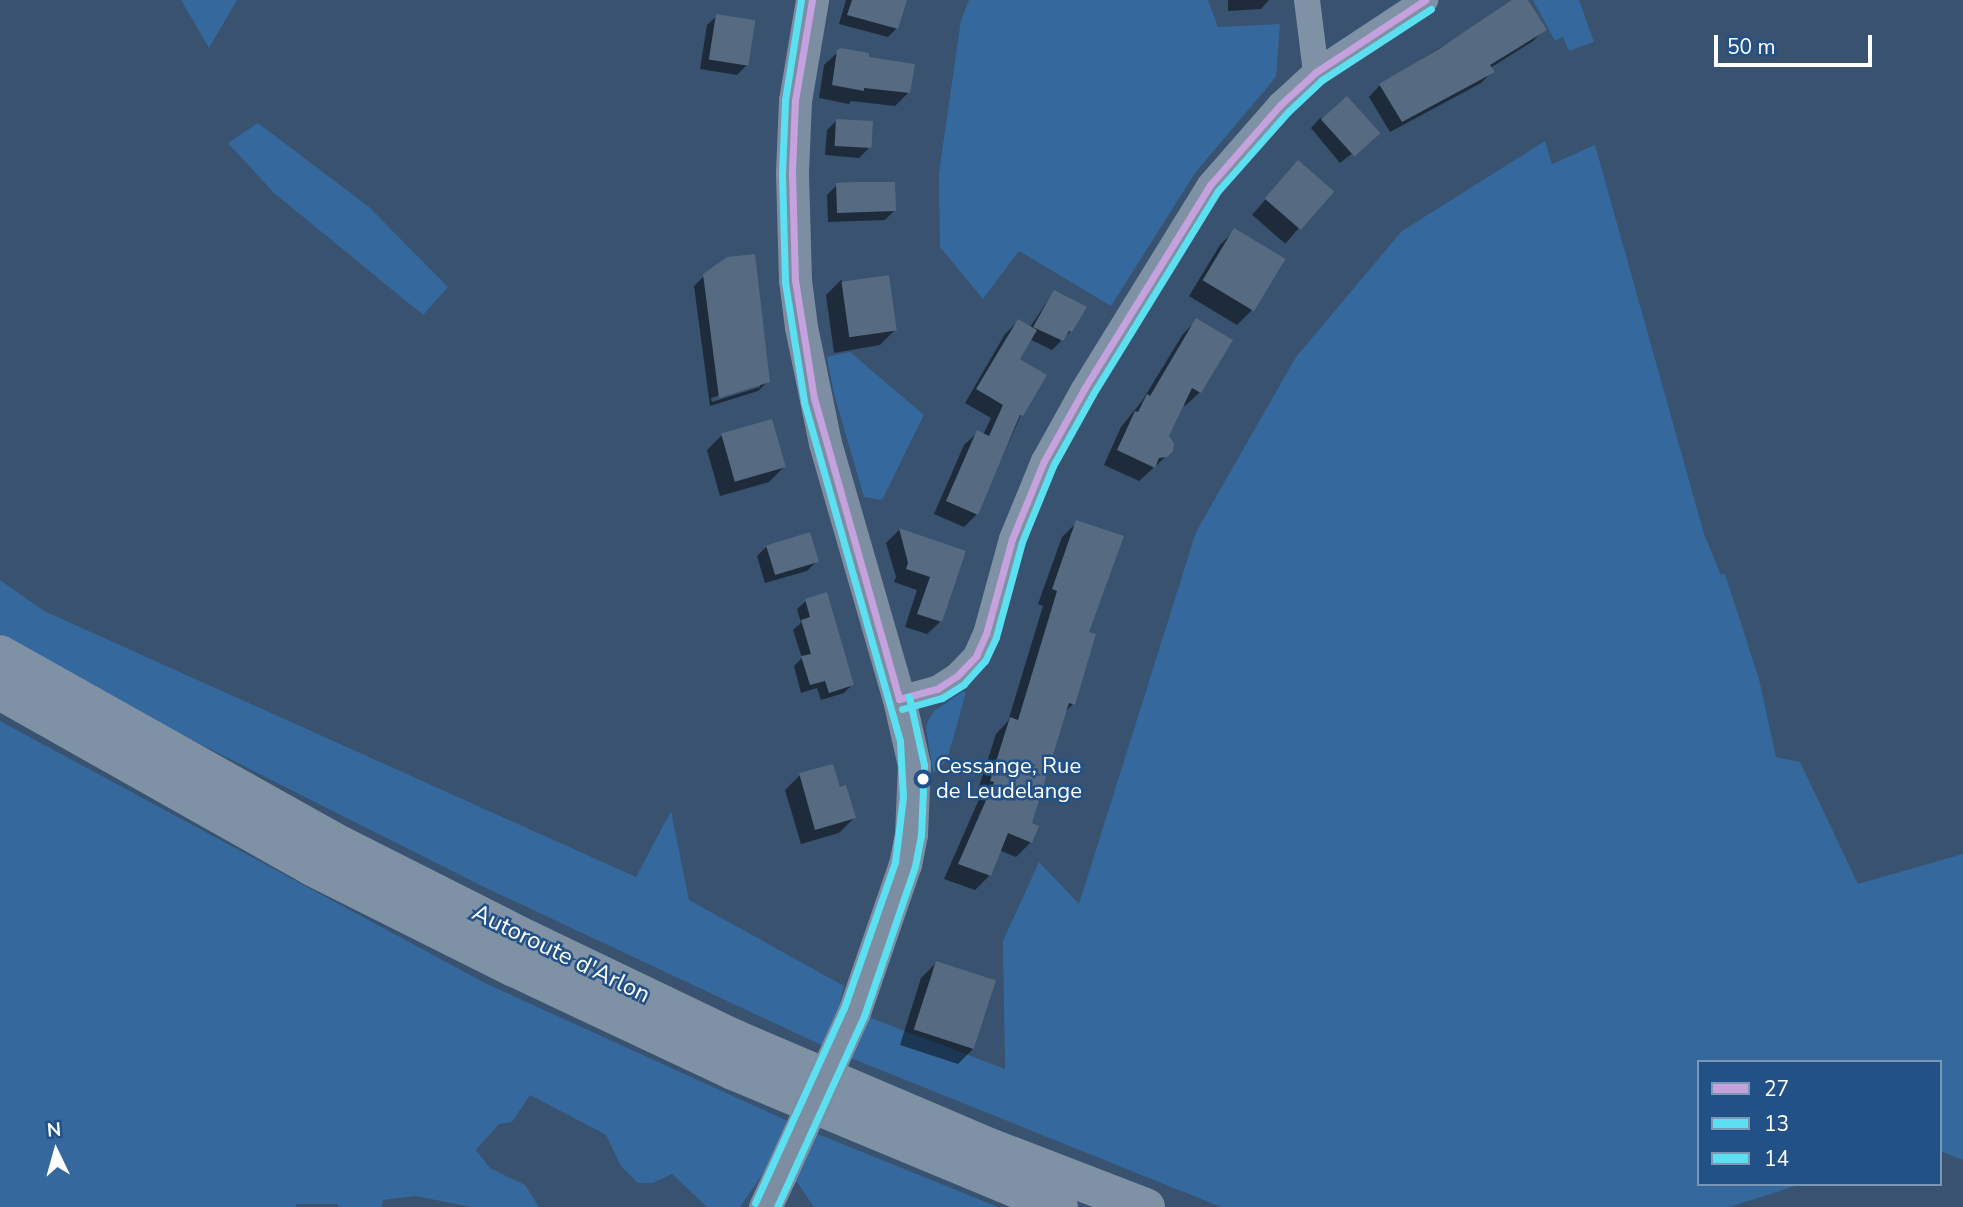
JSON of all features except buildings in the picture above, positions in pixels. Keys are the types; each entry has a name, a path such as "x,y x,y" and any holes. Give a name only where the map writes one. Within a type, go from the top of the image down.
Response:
{"highway":[{"name":"Autoroute d'Arlon","path":"0,654 322,835 539,945 749,1044 992,1148 1146,1207"},
{"name":"Autoroute d'Arlon","path":"0,691 312,867 512,967 733,1071 1059,1207"}],"main road":[{"path":"765,1207 854,1012 905,864 911,834 914,765 900,699 814,398 795,280 792,173 795,100 812,0"}],"street":[{"path":"1307,0 1316,72"},
{"path":"900,699 937,689 957,676 976,656 986,634 1012,539 1044,461 1084,389 1210,185 1280,105 1316,72 1425,0"}],"shaded area":[{"path":"181,0 237,0 209,48"},
{"path":"969,0 1208,0 1218,27 1280,24 1276,77 1195,173 1111,306 1019,251 983,299 940,247 939,173 961,20"},
{"path":"1533,0 1579,0 1594,42 1569,51 1563,37 1555,41"},
{"path":"258,123 369,207 448,287 423,315 274,193 228,143"},
{"path":"1545,141 1552,164 1595,145 1704,534 1721,575 1725,574 1759,679 1776,757 1800,762 1858,884 1963,854 1963,1160 1942,1152 1942,1060 1697,1060 1697,1186 1796,1186 1729,1207 1221,1207 836,1052 482,886 180,734 0,634 0,580 44,611 636,877 671,811 689,900 844,986 839,1006 1005,1069 1003,941 1039,862 1079,904 1196,532 1296,357 1402,231"},
{"path":"850,352 924,415 882,500 864,497 834,394 827,357"},
{"path":"966,692 949,753 940,770 933,772 926,728 928,721 934,711"},
{"path":"0,721 485,983 803,1128 998,1207 814,1207 797,1182 766,1169 740,1207 707,1207 672,1174 653,1183 638,1183 621,1166 606,1135 530,1095 512,1122 499,1124 476,1150 490,1168 525,1185 539,1207 470,1207 416,1196 383,1200 382,1207 296,1204 296,1207 0,1207"}],"transit line":[{"name":"14","path":"755,1203 844,1008 895,862 903,797 900,741 804,401 785,282 782,173 785,100 801,0"},
{"name":"27","path":"812,0 795,100 792,173 795,280 814,398 899,699"},
{"name":"27","path":"899,699 937,689 957,676 976,656 986,634 1012,539 1044,461 1084,389 1210,185 1280,105 1316,72 1425,0"},
{"name":"13","path":"902,709 942,698 964,684 985,661 996,637 1022,542 1053,466 1093,394 1218,191 1288,112 1322,80 1431,9"},
{"name":"13","path":"777,1207 864,1016 915,866 921,835 924,765 909,697"}],"place":[{"name":"Cessange, Rue de Leudelange","path":"923,779"}]}
